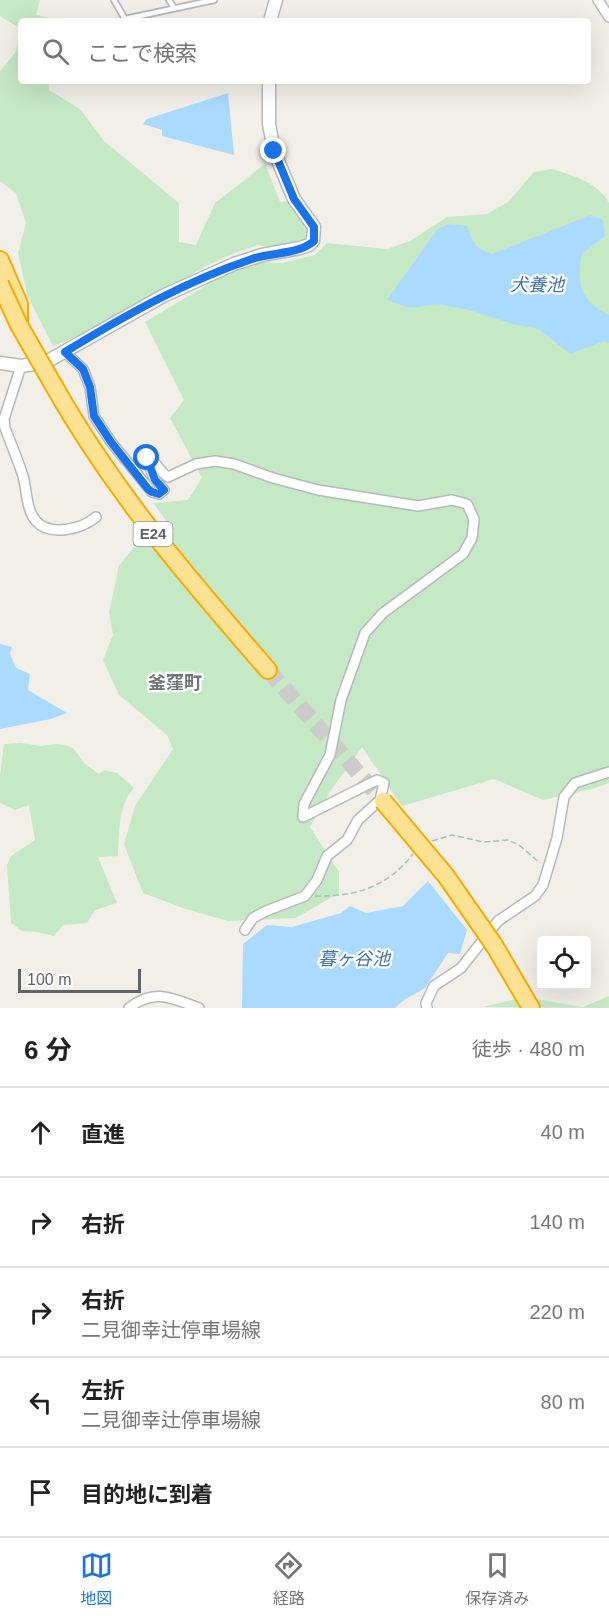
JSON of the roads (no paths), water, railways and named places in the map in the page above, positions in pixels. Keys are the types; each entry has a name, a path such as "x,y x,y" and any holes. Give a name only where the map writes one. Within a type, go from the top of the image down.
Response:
{"highway":[{"path":"0,260 19,304 19,325"},
{"name":"E24","path":"0,284 19,325 82,435 137,514 268,670"},
{"path":"0,301 31,354 51,379"},
{"path":"383,801 446,876 494,945 531,1008"}],"main road":[{"path":"271,18 276,0"},
{"path":"0,363 21,366 46,362 163,296 262,255 300,248 314,241 314,227 294,199 274,151 269,124 269,84"}],"street":[{"path":"598,0 609,17"},
{"path":"65,352 83,369 90,387 94,416 111,442 152,492 159,494 164,490 155,480 147,460 148,457 168,477 196,464 214,461 234,464 273,478 318,490 418,506 452,500 467,504 474,519 472,538 464,554 383,613 366,633 341,700 330,755 304,804 303,817 378,780 384,783 380,800 358,820 347,840 327,856 318,880 305,896 253,918 245,930"},
{"path":"21,366 4,419 5,428 23,477 31,512 37,523 69,531 96,517"},
{"path":"427,1008 426,1003 434,986 461,968 498,921 535,897 543,885 557,837 564,797 575,783 609,772"},
{"path":"129,1008 152,995 172,998 199,1008"}],"lane":[{"path":"114,0 124,18"},
{"path":"169,0 174,8"},
{"path":"129,18 214,0"}],"water":[{"path":"228,93 234,155 162,136 162,130 143,124 147,119"},
{"name":"犬養池","path":"591,215 603,220 605,236 582,254 581,283 592,304 609,315 609,343 604,341 570,354 539,329 513,324 470,310 437,304 410,308 387,300 437,230 448,224 467,226 475,244 492,254"},
{"path":"0,644 12,647 10,654 16,668 30,674 28,690 67,713 51,719 0,729"},
{"name":"暮ヶ谷池","path":"428,881 467,930 460,954 448,953 425,988 395,1008 242,1008 243,944 267,925 292,927 341,913 350,906 366,913 403,906"}],"tunnel":[{"path":"268,670 383,801"}],"district":[{"name":"釜窪町","path":"175,683"}]}
